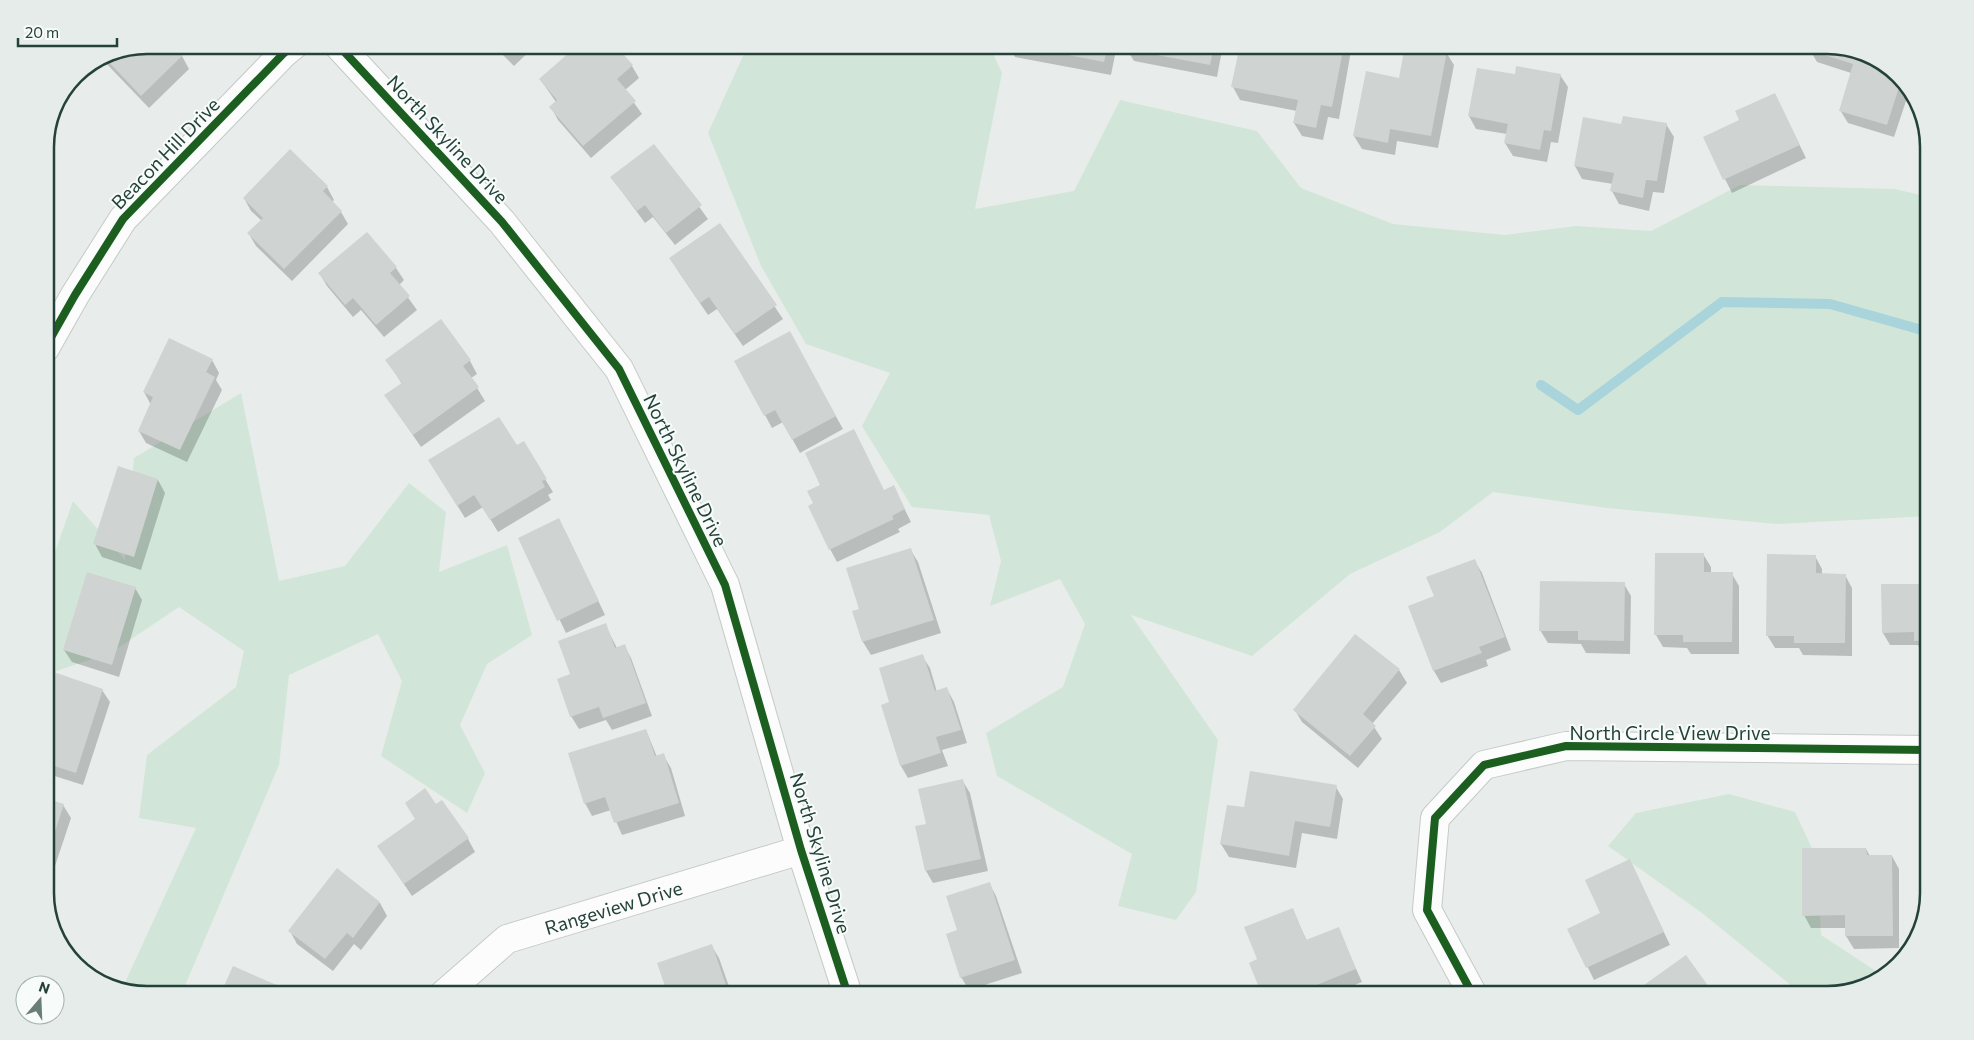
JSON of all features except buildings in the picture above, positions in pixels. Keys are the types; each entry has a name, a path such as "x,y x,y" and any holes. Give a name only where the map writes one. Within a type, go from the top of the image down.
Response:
{"street":[{"name":"Beacon Hill Drive","path":"54,332 123,219 282,54"},
{"name":"North Skyline Drive","path":"346,54 502,222 619,370 724,584 801,850 845,986"},
{"name":"North Circle View Drive","path":"1468,986 1427,910 1435,818 1484,765 1566,746 1920,750"},
{"name":"Rangeview Drive","path":"453,986 507,940 801,850"}],"green space":[{"path":"744,54 993,54 1002,73 975,209 1074,191 1120,100 1257,131 1301,188 1393,224 1505,235 1576,226 1651,231 1740,185 1895,189 1920,195 1920,516 1776,524 1607,508 1493,492 1440,532 1350,574 1252,656 1131,615 1218,740 1196,892 1176,920 1118,906 1132,854 997,776 986,733 1063,687 1085,624 1060,579 990,606 1001,561 989,515 912,507 862,426 890,373 806,344 761,266 708,133"},
{"path":"241,393 279,581 345,566 409,483 446,512 439,572 507,545 532,635 487,664 460,725 485,773 467,813 381,756 402,681 378,634 289,675 279,765 185,986 147,986 125,983 196,828 139,818 147,755 236,687 244,651 179,607 112,652 54,672 54,555 73,501 125,560 134,458"},
{"path":"1729,794 1795,812 1817,859 1821,935 1877,972 1863,979 1839,985 1792,986 1702,913 1608,846 1636,813"}],"waterway":[{"path":"1541,385 1578,410 1722,302 1830,304 1920,329"}],"cycle path":[{"path":"54,332 123,219 283,54"},
{"path":"346,54 502,222 619,369 725,585 801,850 845,986"},
{"path":"1468,986 1427,910 1435,818 1484,765 1566,746 1920,750"}]}
